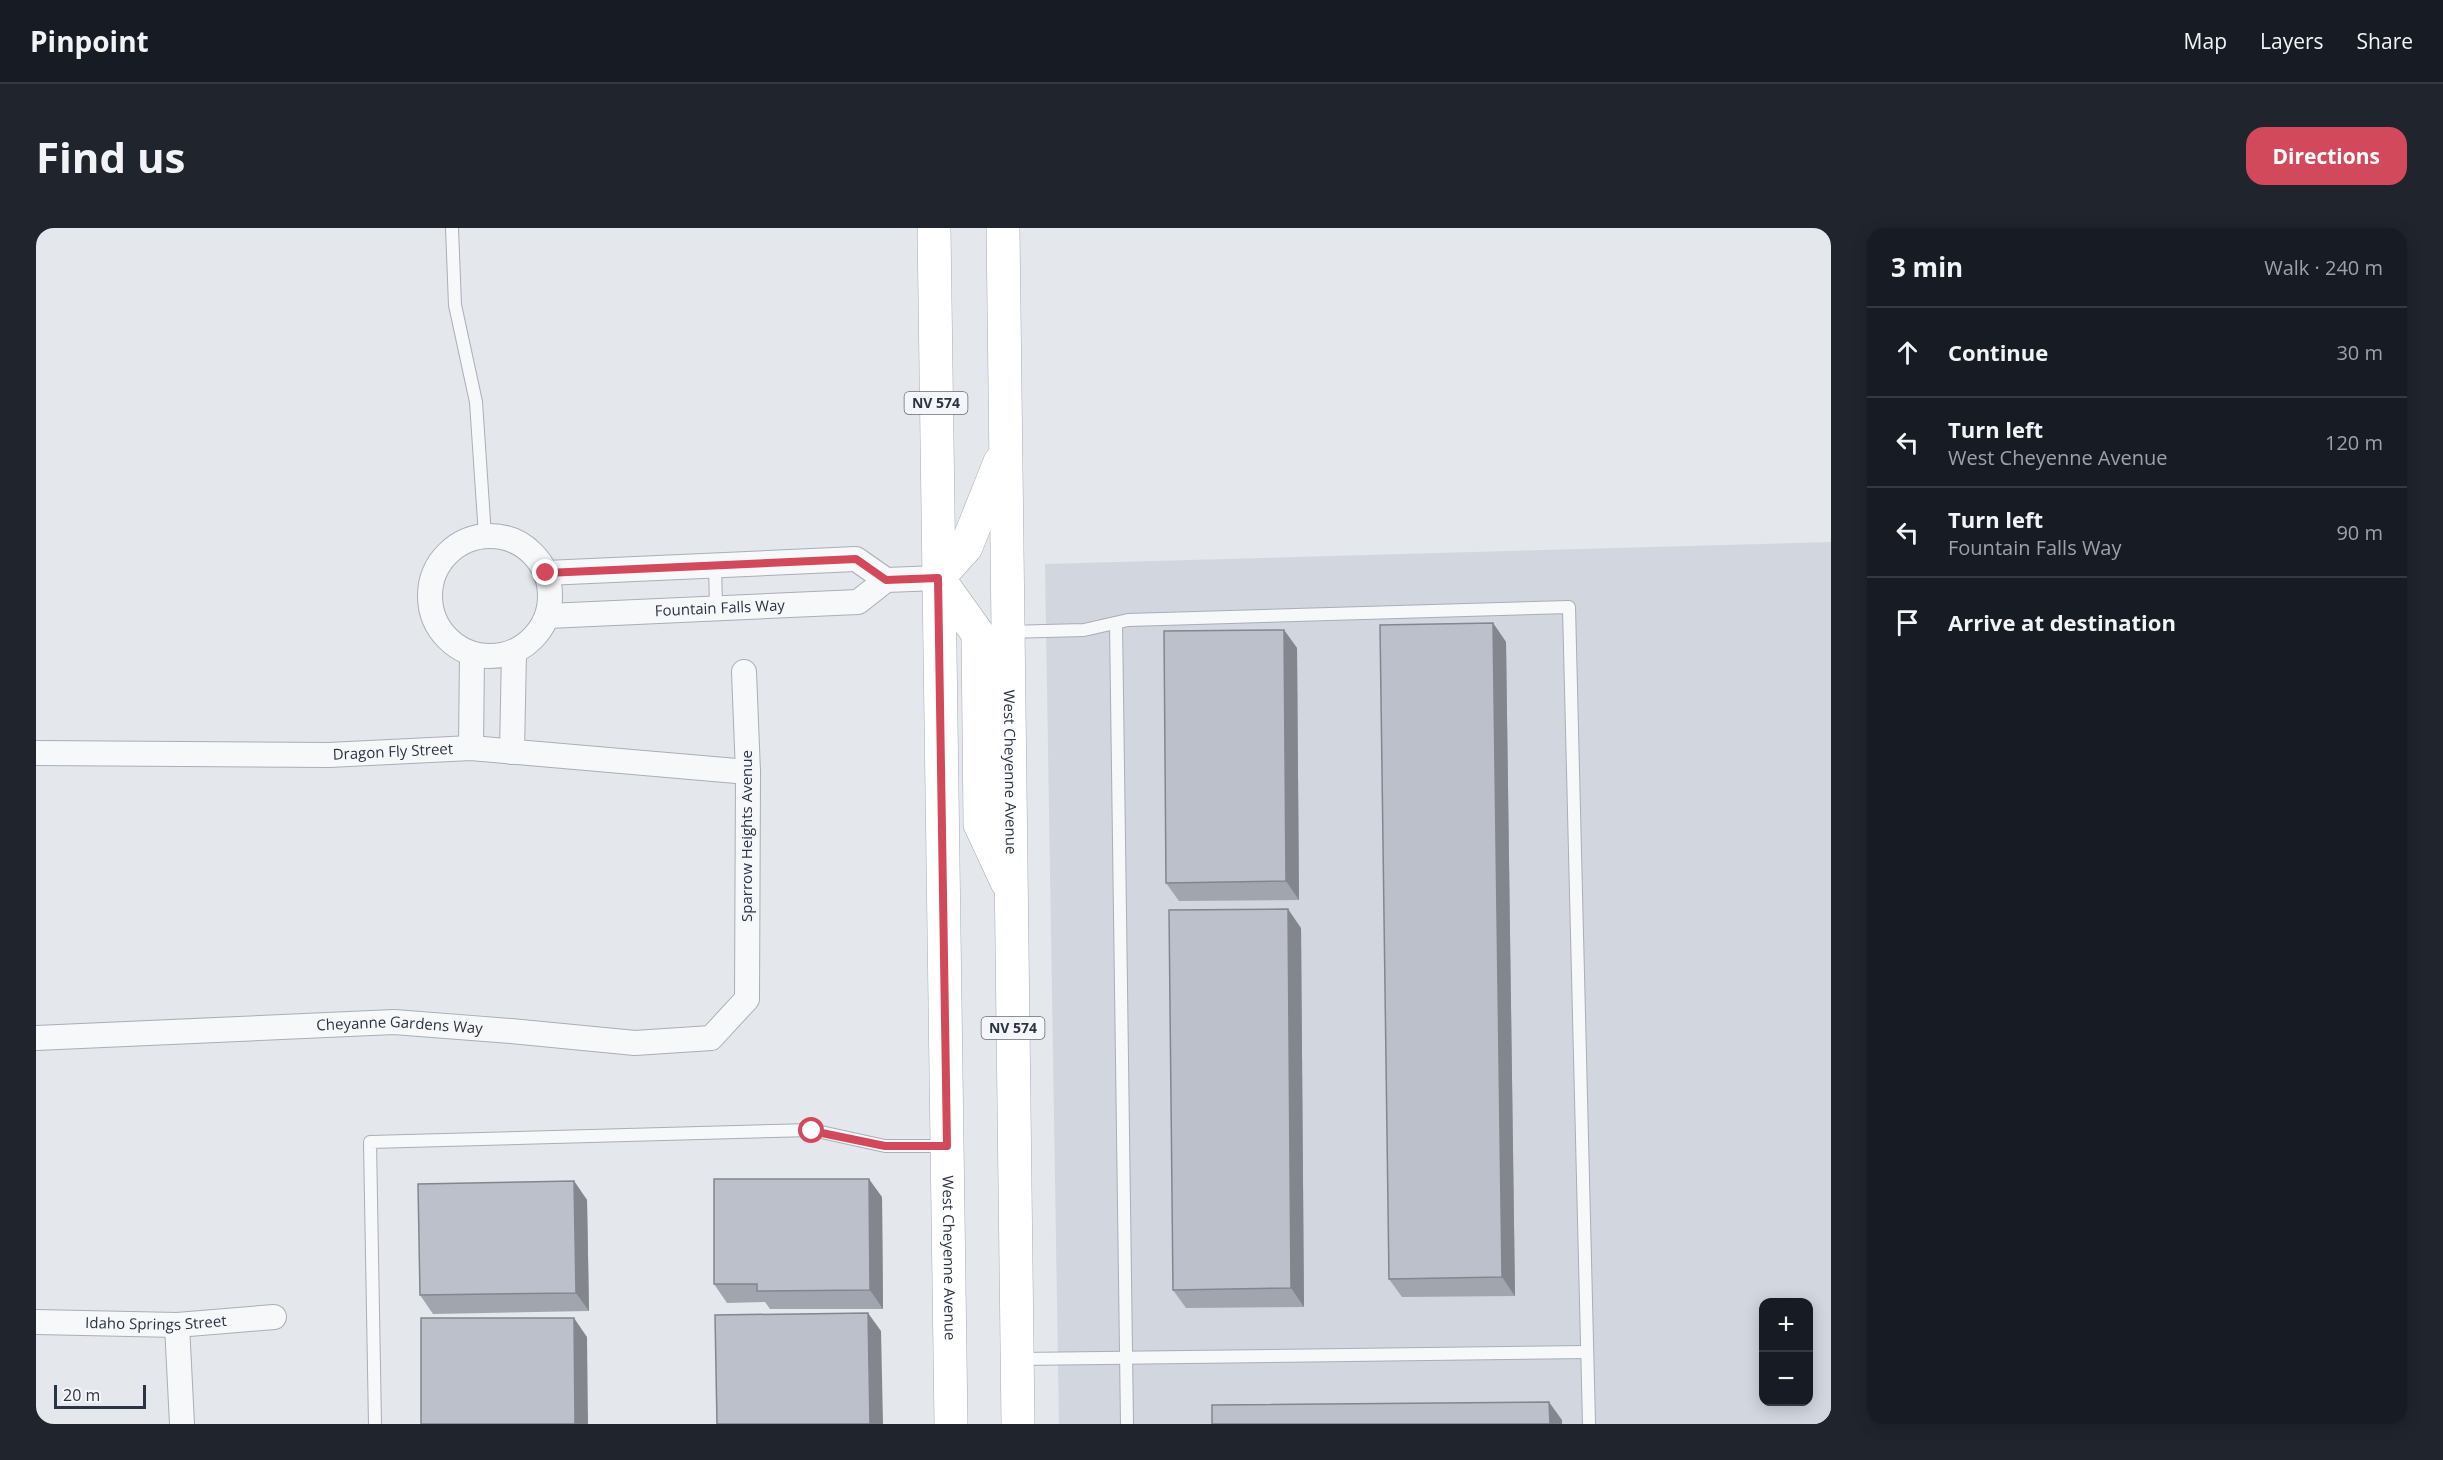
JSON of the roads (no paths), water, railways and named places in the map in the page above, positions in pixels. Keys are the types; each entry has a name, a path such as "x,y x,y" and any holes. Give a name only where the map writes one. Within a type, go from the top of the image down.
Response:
{"main road":[{"name":"West Cheyenne Avenue","path":"934,228 951,1424"},
{"name":"West Cheyenne Avenue","path":"1003,228 1018,1424"},
{"path":"1006,446 966,548 938,578 978,634 980,824 1012,893"}],"street":[{"path":"485,536 515,540 533,554 546,573 551,602 548,615 534,637 514,652 493,657 472,654 456,646 442,634 434,617 430,599 432,581 439,564 451,550 467,540 485,536"},
{"path":"546,573 856,559 886,580 938,578"},
{"name":"Fountain Falls Way","path":"548,615 858,602 886,580"},
{"path":"512,752 514,652"},
{"path":"471,748 472,654"},
{"name":"Sparrow Heights Avenue","path":"744,672 748,772 747,999"},
{"name":"Dragon Fly Street","path":"36,753 329,755 471,748 748,772"},
{"name":"Cheyanne Gardens Way","path":"36,1038 393,1022 635,1044 711,1038 747,999"},
{"name":"Idaho Springs Street","path":"36,1322 177,1325 274,1317"},
{"path":"177,1325 182,1424"}],"lane":[{"path":"452,228 454,305 476,402 485,536"},
{"path":"715,565 716,607"},
{"path":"1008,632 1084,630 1128,620 1569,607 1588,1424"},
{"path":"1116,623 1127,1424"},
{"path":"375,1424 370,1142 812,1131 885,1146 947,1146"},
{"path":"1017,1359 1587,1352"}]}
